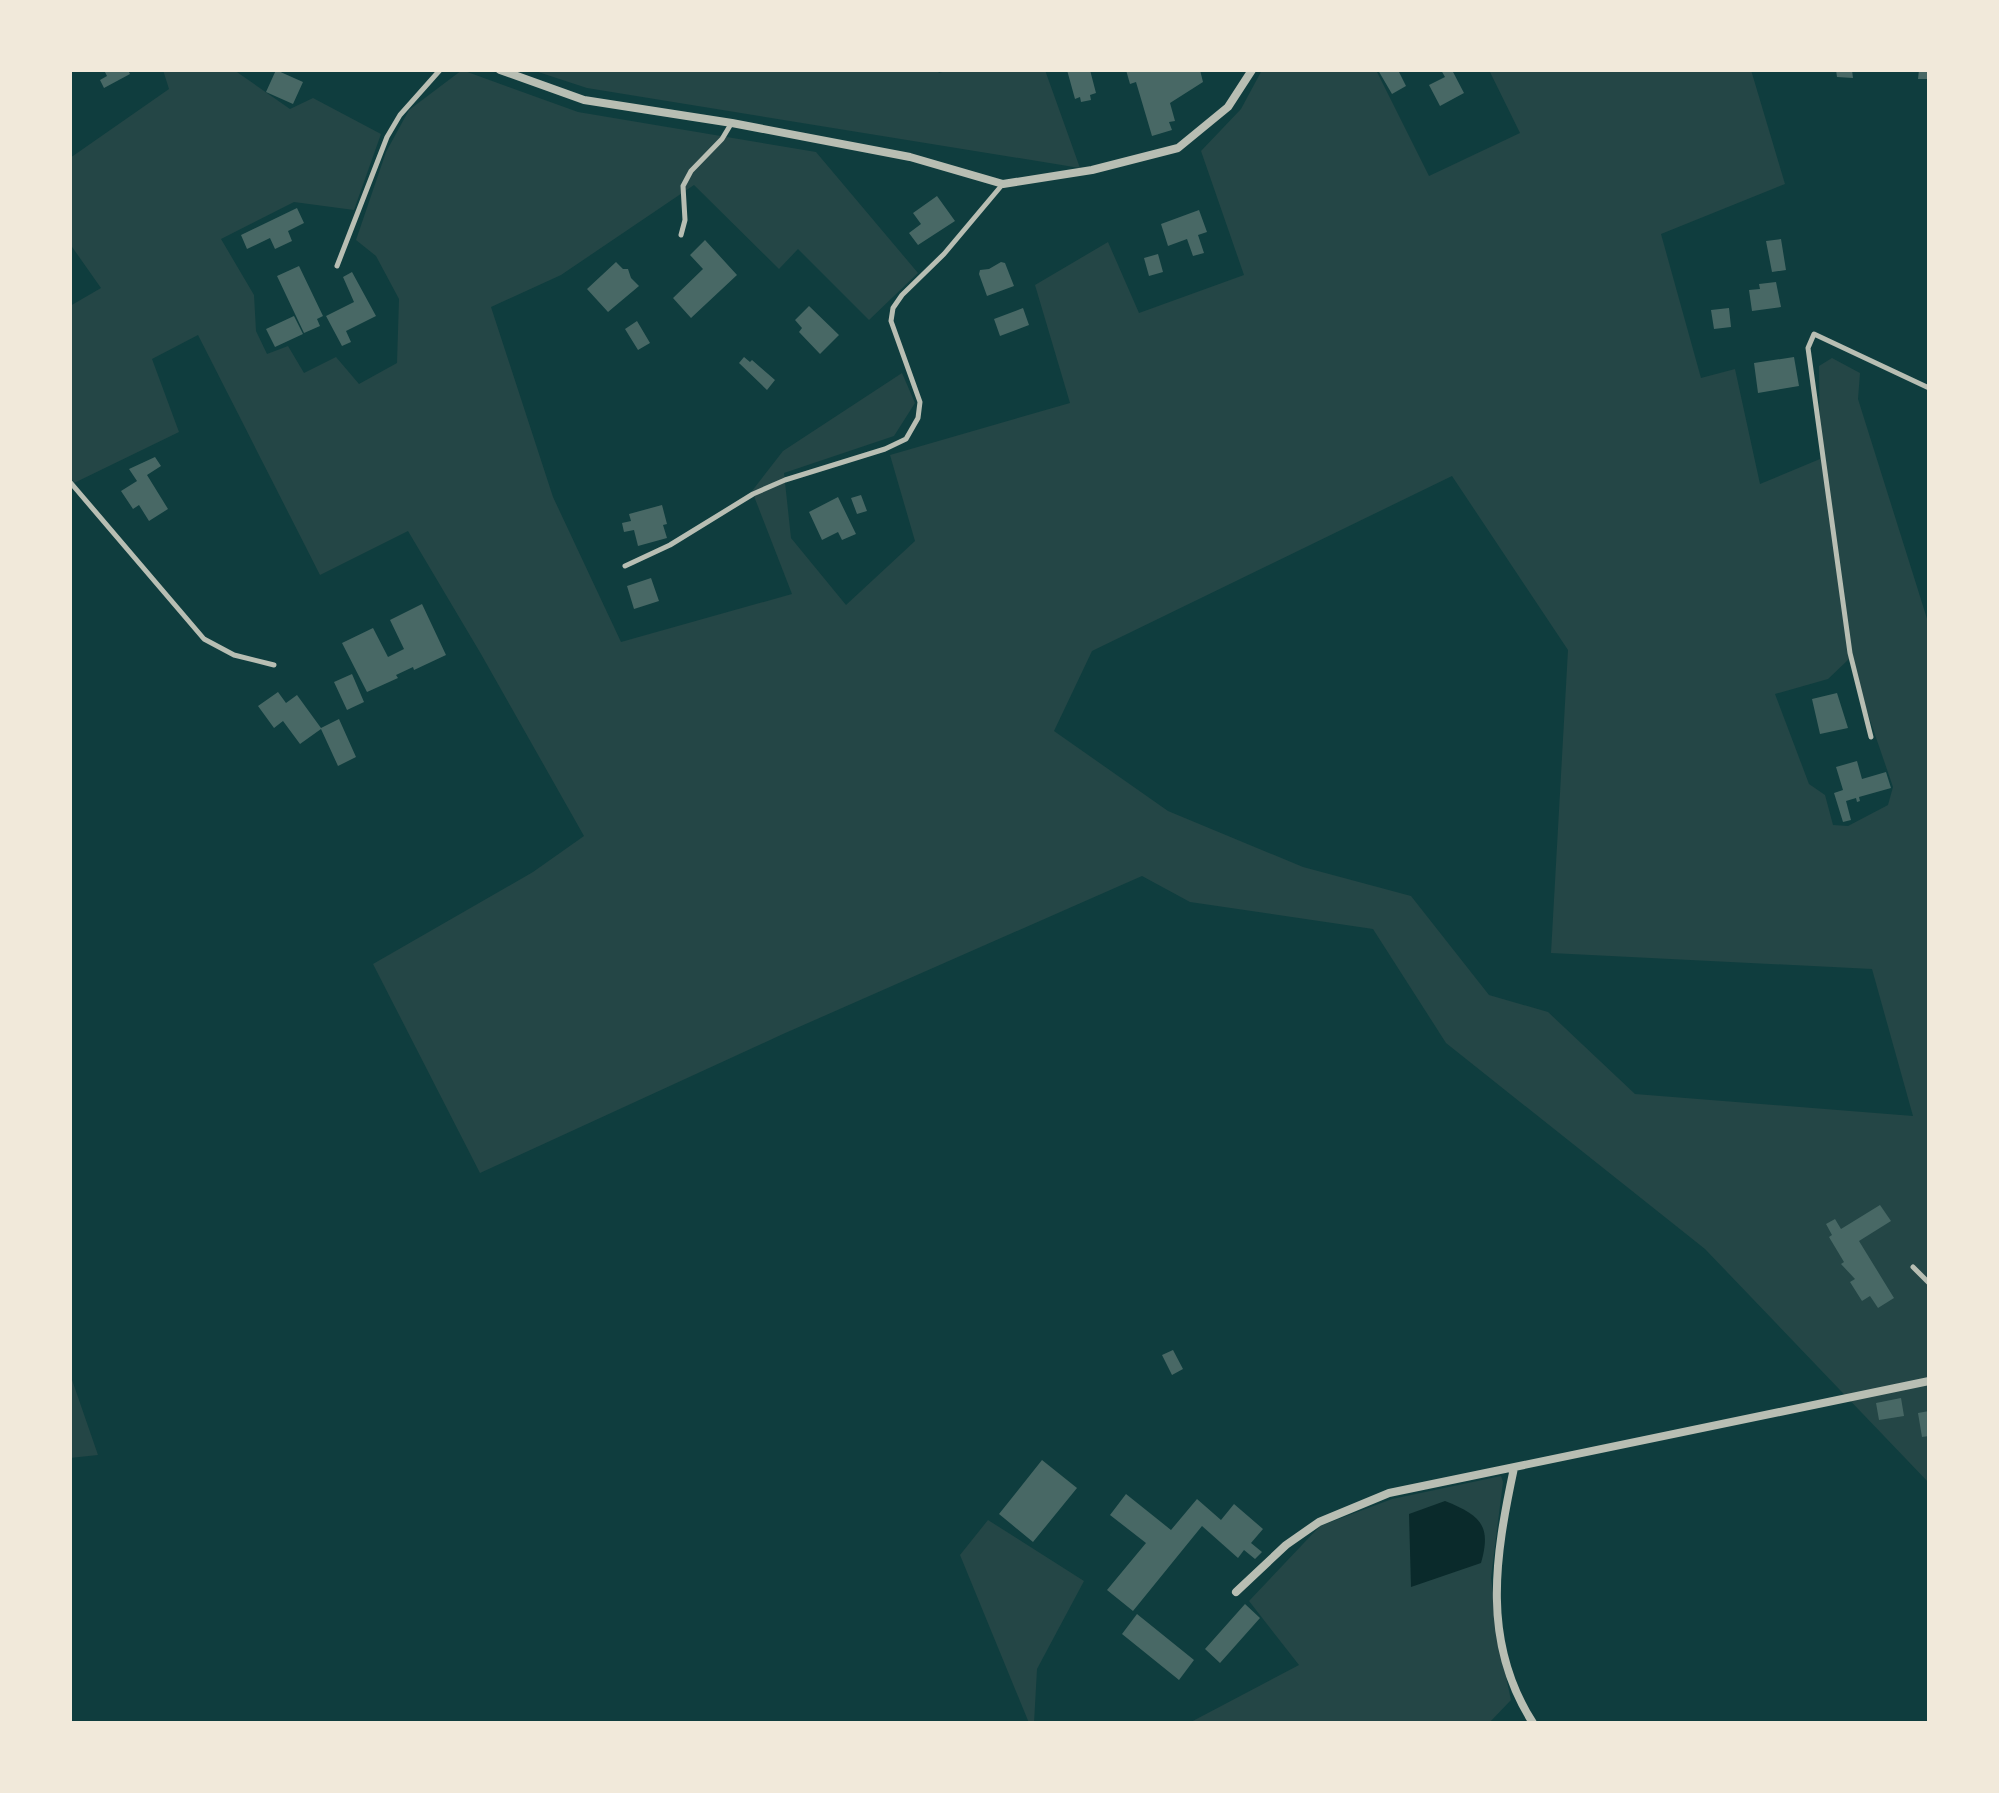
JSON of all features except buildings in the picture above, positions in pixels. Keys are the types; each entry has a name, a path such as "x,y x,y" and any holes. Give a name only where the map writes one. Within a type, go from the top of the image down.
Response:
{"street":[{"path":"500,70 584,100 732,123 910,157 1003,184 1092,170 1178,148 1228,107 1252,70"},
{"path":"1236,1592 1286,1545 1319,1522 1389,1493 1929,1381"},
{"path":"1514,1468 1501,1529 1495,1579 1506,1670 1533,1723"}],"lane":[{"path":"337,266 387,137 400,115 440,70"},
{"path":"681,235 686,210 683,186 691,171 722,139 732,123"},
{"path":"625,566 670,545 753,494 906,439 918,418 920,402 893,329 893,308 1003,184"},
{"path":"1871,737 1850,653 1808,348 1814,334 1929,388"},
{"path":"70,482 204,639 234,655 274,665"},
{"path":"1913,1267 1929,1283"}],"shaded area":[{"path":"163,70 234,70 290,109 313,98 381,134 354,210 294,202 221,239 254,295 256,331 267,354 288,346 304,373 336,357 359,384 397,363 399,299 376,256 356,240 386,152 409,110 462,70 578,112 816,152 918,273 869,320 798,249 779,269 694,185 561,275 491,307 553,497 621,642 792,594 752,491 783,451 902,373 915,403 894,436 784,473 791,538 846,605 915,541 890,455 1070,403 1035,285 1108,242 1139,313 1244,275 1201,151 1241,109 1262,70 1376,70 1429,176 1520,133 1489,70 1751,70 1785,184 1661,234 1701,378 1735,369 1760,484 1820,459 1819,366 1832,358 1860,373 1858,399 1929,625 1929,1483 1705,1249 1446,1043 1373,929 1190,902 1142,876 783,1034 480,1173 373,964 533,872 584,836 481,654 408,531 320,575 198,335 152,359 179,432 74,483 70,477 70,306 101,288 70,244 70,158 169,89","holes":["1452,476 1568,650 1551,953 1872,969 1913,1116 1635,1094 1548,1012 1489,995 1411,896 1303,867 1168,811 1054,731 1092,651","1849,659 1893,787 1888,805 1848,826 1833,825 1825,795 1809,784 1775,694 1828,679"]},
{"path":"532,70 937,70 939,73 949,70 1045,70 1080,168 587,88"},
{"path":"70,1374 98,1455 70,1458"},
{"path":"1501,1476 1503,1482 1491,1578 1511,1700 1489,1723 1189,1723 1299,1665 1249,1601 1320,1526 1392,1499"},
{"path":"1445,1501 1467,1511 1480,1523 1485,1539 1481,1563 1411,1587 1409,1514"},
{"path":"988,1520 1084,1581 1037,1669 1034,1723 1029,1723 960,1555"}]}
